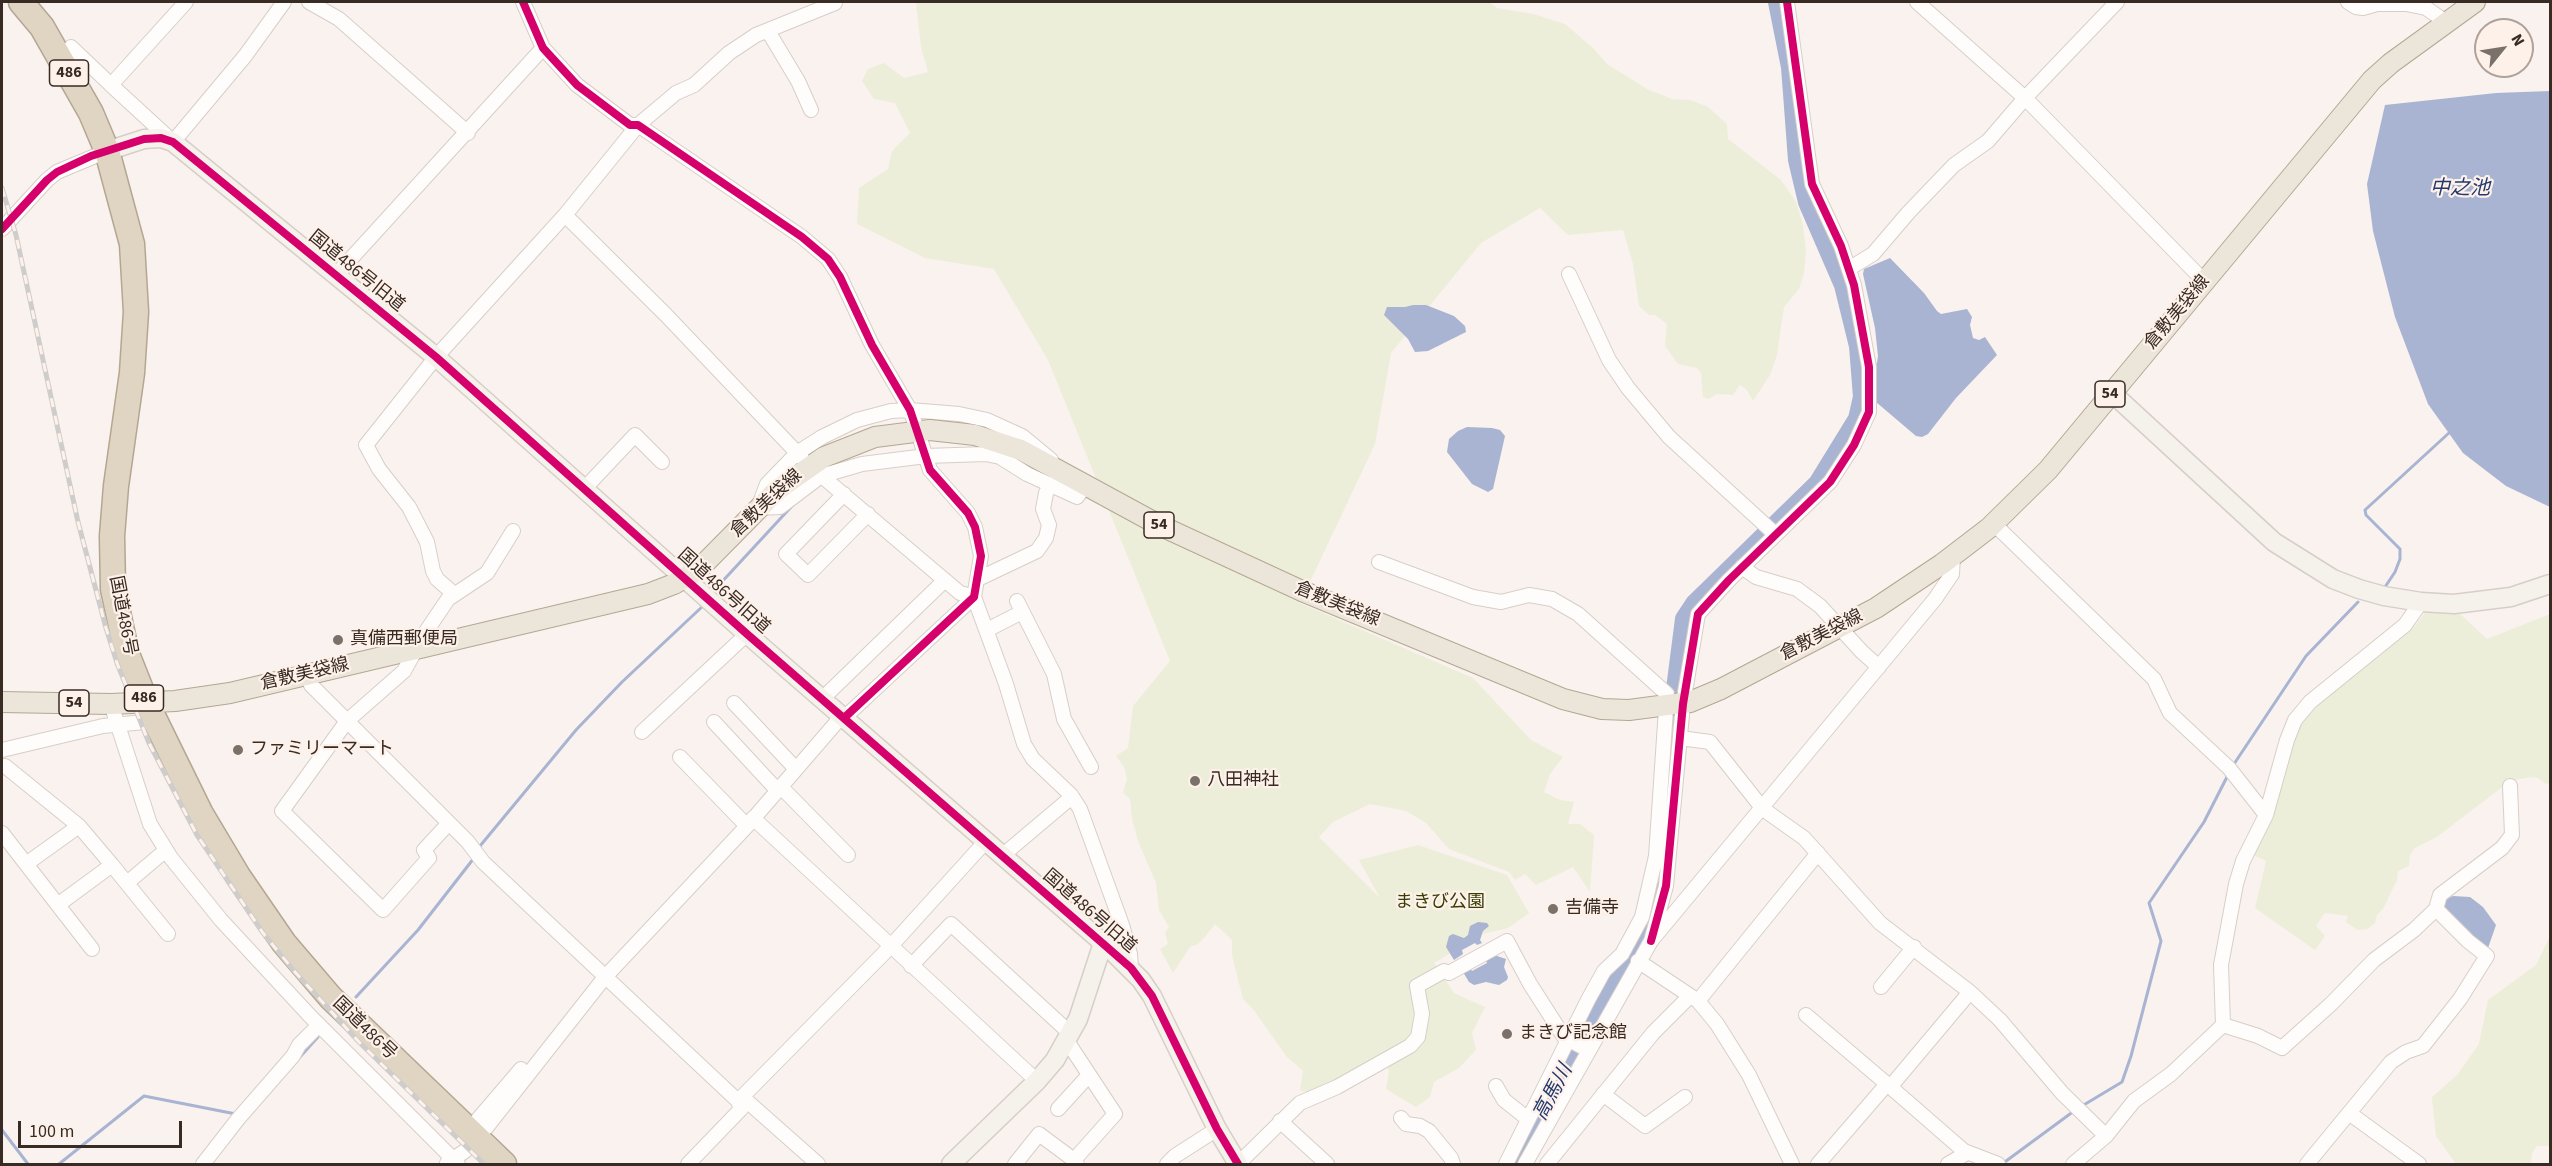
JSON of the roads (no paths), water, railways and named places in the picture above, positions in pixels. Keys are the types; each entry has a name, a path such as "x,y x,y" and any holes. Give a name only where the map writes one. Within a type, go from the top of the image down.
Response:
{"highway":[{"name":"国道486号","path":"21,2 42,27 68,70 107,151 132,244 136,312 132,373 116,486 112,536 113,589 127,654 150,712 201,814 238,876 284,943 331,998 476,1132 504,1164"}],"main road":[{"name":"倉敷美袋線","path":"2,702 111,704 150,712 175,701 230,693 648,594 685,579 707,562 790,478 824,456 868,439 913,431 957,433 1002,443 1021,450 1159,525 1302,591 1563,699 1602,709 1629,710 1674,705 1721,689 1876,608 1953,556 1992,523 2048,470 2372,80 2391,63 2475,2"}],"street":[{"path":"111,85 186,2"},
{"path":"173,142 245,56 284,2"},
{"path":"309,2 339,19 468,133"},
{"path":"523,2 543,48 577,84 630,125 638,125 802,237 828,259 840,277 872,345 912,416"},
{"path":"1525,1164 1579,1045 1604,971 1622,954 1642,917 1656,856 1674,705 1698,614 1742,567 1771,531 1830,482 1854,445 1869,412 1869,367 1850,268 1812,184 1787,2"},
{"path":"1917,2 2025,98 2204,282"},
{"path":"1850,268 1873,254 1915,205 1954,165 1988,141 2025,98 2116,2"},
{"path":"2348,2 2363,8 2377,4 2406,4 2426,8 2446,22"},
{"path":"453,594 437,579 433,572 427,542 409,507 379,469 366,445 436,357 565,215 638,125 676,93 694,85 729,53 756,35 836,3"},
{"path":"768,31 798,81 811,110"},
{"path":"71,47 173,142"},
{"path":"336,275 468,133 543,48"},
{"path":"2,229 46,180 57,172 107,151 144,139 161,138 173,142"},
{"name":"国道486号旧道","path":"173,142 436,357 747,634 1131,968 1152,996 1217,1129 1238,1164"},
{"path":"565,215 666,315 801,457"},
{"path":"1569,274 1609,360 1628,388 1669,437 1771,531"},
{"path":"2111,392 2274,542 2304,563 2333,579 2359,590 2421,603 2454,604 2511,597 2550,584"},
{"path":"891,411 912,416 958,414 987,420 1022,436 1078,482 1077,497 1000,457 987,454 926,456 819,474 780,507 758,508 767,484 801,457 822,437 857,420 891,411"},
{"path":"585,488 635,435 662,462"},
{"path":"921,442 930,470 968,513 975,526 981,556 974,597 1024,744 1033,759 1071,795 1080,809 1122,925 1130,954 1131,968"},
{"path":"819,474 944,581 960,593 974,597"},
{"path":"978,579 1037,551 1046,538 1049,525 1043,509 1046,494 1052,484"},
{"path":"844,494 786,554 808,575 868,514"},
{"path":"1992,523 2154,679 2170,713 2230,770 2266,815"},
{"path":"449,823 424,850 429,858 383,910 282,811 347,721 398,677 424,633 453,594 479,580 486,573 513,531"},
{"path":"1506,1164 1528,1119 1651,941 1947,584 1952,574 1953,556"},
{"path":"1379,562 1473,597 1501,602 1529,595 1552,599 1578,614 1667,694 1674,705 1680,738 1666,886 1651,941"},
{"path":"1742,567 1756,577 1797,589 1820,606 1879,667"},
{"path":"822,699 944,581"},
{"path":"111,704 150,824 166,850 221,920 452,1162 465,1151 527,1061 550,1046 604,980 750,822 795,768 843,717 974,597"},
{"path":"2223,1025 2221,965 2231,906 2243,861 2266,815 2295,720 2310,702 2405,625 2421,603"},
{"path":"987,630 1019,606 1054,674 1064,719 1091,767"},
{"path":"642,732 747,634"},
{"path":"307,675 311,685 468,842 483,862 604,980 740,1105"},
{"path":"734,703 795,768"},
{"path":"150,712 117,725 103,726 7,749 3,766 78,825 168,934"},
{"path":"714,722 848,855"},
{"path":"1680,738 1710,742 1762,809 1804,838 1880,923 1970,992 2000,1020 2078,1109 2106,1136"},
{"path":"680,757 750,822 837,894 890,947 1037,1081"},
{"path":"2223,1025 2258,1036 2282,1048 2331,1004 2374,960 2414,930 2436,909 2440,895 2502,848 2512,835 2510,786"},
{"path":"1003,855 1067,801 1071,795"},
{"path":"26,864 78,825"},
{"path":"2,832 92,949"},
{"path":"688,1164 986,841"},
{"path":"127,883 166,850"},
{"path":"1547,1164 1653,1033 1694,999 1818,853"},
{"path":"59,904 112,865"},
{"path":"2307,1164 2391,1062 2406,1052 2423,1046 2460,999 2487,956 2468,941 2436,909"},
{"path":"911,966 951,924 1069,1038 1089,1075 1115,1114 1076,1162 1039,1134 1015,1164"},
{"path":"1238,1164 1300,1103 1337,1087 1410,1047 1418,1037 1422,1014 1417,986 1444,971 1449,973 1506,941 1564,1037 1579,1045"},
{"path":"951,1164 1037,1081 1069,1038 1078,1019 1103,943"},
{"path":"1881,987 1914,947"},
{"path":"1638,962 1694,999 1717,1024 1749,1076 1792,1164"},
{"path":"1818,1164 1970,992"},
{"path":"1806,1015 1967,1153 1997,1164"},
{"path":"203,1164 319,1025"},
{"path":"2073,1164 2106,1136 2134,1101 2170,1074 2223,1025"},
{"path":"1058,1109 1089,1075"},
{"path":"1496,1086 1504,1100 1528,1119"},
{"path":"1603,1094 1645,1126 1685,1097"},
{"path":"740,1105 748,1102 818,1164"},
{"path":"2349,1113 2419,1164"},
{"path":"1401,1118 1406,1124 1420,1126 1429,1131 1451,1158 1453,1164"},
{"path":"1280,1121 1327,1164"},
{"path":"1167,1164 1175,1156 1217,1129"},
{"path":"1948,1164 1967,1153"}],"water":[{"name":"中之池","path":"2550,91 2550,507 2506,486 2463,453 2428,404 2395,317 2373,231 2367,184 2385,105 2496,93"},
{"path":"1890,258 1941,314 1967,309 1972,317 1970,325 1973,338 1979,340 1985,337 1997,355 1956,398 1928,434 1922,437 1916,436 1876,402 1873,367 1877,363 1878,356 1875,328 1863,274 1864,269"},
{"path":"1426,305 1454,316 1465,326 1466,332 1428,351 1415,352 1408,339 1384,315 1387,307"},
{"path":"1467,427 1492,428 1500,430 1505,436 1493,489 1488,492 1472,484 1447,452 1449,439"},
{"path":"2453,896 2470,897 2483,907 2496,925 2488,948 2483,950 2440,907 2443,900"},
{"path":"1478,922 1487,923 1489,926 1483,931 1480,940 1482,943 1477,945 1475,943 1462,950 1463,954 1454,960 1446,947 1449,936 1453,934 1464,938 1468,935 1470,926"},
{"path":"1494,955 1506,959 1504,967 1507,980 1499,985 1486,982 1474,985 1469,982 1463,972 1470,968 1472,971 1487,963 1486,960"}],"waterway":[{"name":"高馬川","path":"1672,720 1685,619 1695,604 1818,484 1858,419 1863,397 1859,346 1844,285 1808,202 1798,160 1791,67 1778,2"},
{"path":"2385,587 2395,572 2400,559 2400,549 2366,515 2365,510 2450,432"},
{"path":"719,585 792,506"},
{"path":"2232,767 2306,656 2358,602"},
{"path":"480,846 576,730 622,682 704,605"},
{"path":"2082,1106 2122,1082 2161,941 2149,903 2204,822 2229,773"},
{"name":"高馬川","path":"1516,1164 1597,1013 1641,941 1656,895 1663,856 1668,776"},
{"path":"356,997 418,930 474,858"},
{"path":"299,1058 318,1037"},
{"path":"59,1164 144,1096 236,1114"},
{"path":"2002,1164 2074,1111"},
{"path":"2,1130 28,1164"}],"railway":[{"path":"2,188 16,235 78,522 106,628 117,663 149,743 197,835 263,933 359,1042 484,1164"}],"place":[{"name":"真備西郵便局","path":"338,640"},
{"name":"ファミリーマート","path":"238,750"},
{"name":"八田神社","path":"1195,781"},
{"name":"吉備寺","path":"1553,909"},
{"name":"まきび記念館","path":"1507,1034"}],"park label":[{"name":"まきび公園","path":"1440,903"}]}
